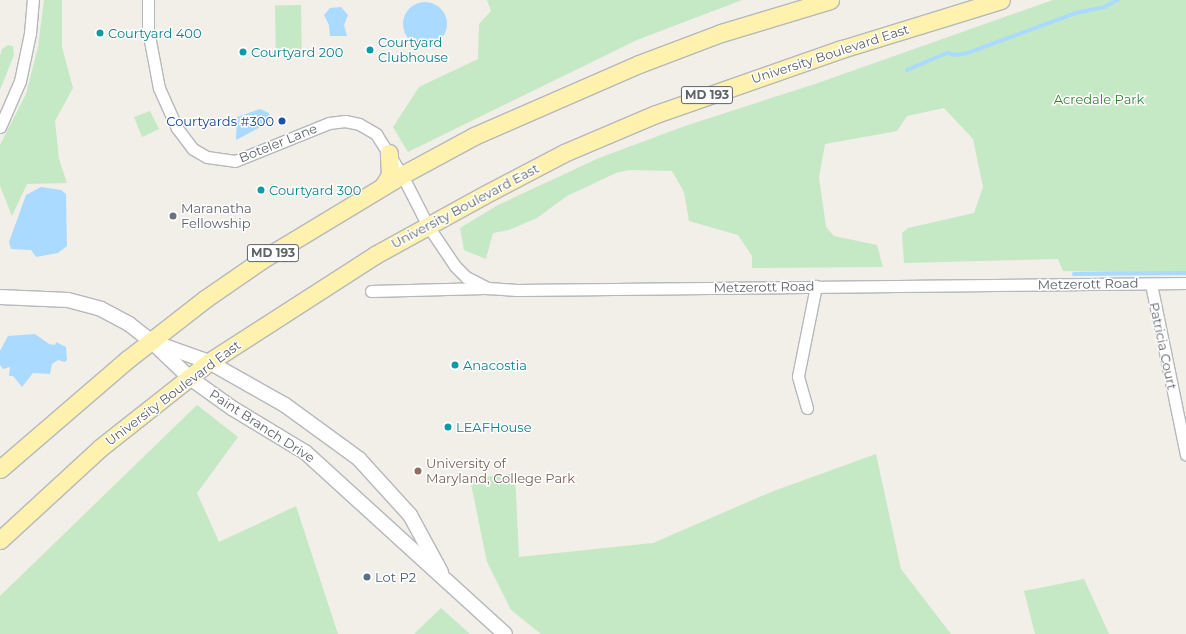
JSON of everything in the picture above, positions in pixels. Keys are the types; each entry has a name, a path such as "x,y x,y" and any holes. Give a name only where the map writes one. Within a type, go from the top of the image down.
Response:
{"main road":[{"name":"MD 193","path":"0,469 128,359 152,342 193,308 263,259 402,175 474,136 639,64 721,33 830,0"},
{"name":"University Boulevard East","path":"0,540 100,448 210,362 306,298 428,226 564,153 656,114 842,49 1001,0"},
{"path":"383,186 390,175 389,153"}],"street":[{"path":"0,127 20,81 30,33 33,0"},
{"name":"Boteler Lane","path":"148,0 148,30 159,88 176,128 193,149 207,157 235,161 329,122 345,121 359,124 376,134 402,175"},
{"name":"Metzerott Road","path":"402,175 428,226 460,272 488,288 517,290 1186,283"},
{"name":"Patricia Court","path":"1151,284 1186,454"},
{"path":"808,408 798,376 816,286"},
{"path":"371,291 488,288"},
{"path":"0,297 68,300 101,309 129,324 152,342"},
{"name":"Paint Branch Drive","path":"152,342 210,362 285,405 358,459 410,515 446,581"},
{"name":"Paint Branch Drive","path":"152,342 190,378 232,408 305,452 505,634"}],"green space":[{"path":"44,0 62,0 62,47 73,88 55,121 59,159 67,183 27,184 12,216 0,186 0,145 26,94 38,47"},
{"path":"487,0 742,0 637,40 408,152 393,127 419,87 478,59 479,24 491,11"},
{"name":"Acredale Park","path":"1053,0 1186,0 1186,273 1063,271 1058,259 904,263 902,233 908,228 974,213 983,187 973,139 944,108 907,116 897,131 825,144 819,177 826,227 834,236 877,245 883,267 752,268 752,256 738,235 689,221 684,192 672,171 629,170 616,173 567,196 537,218 509,230 493,233 486,259 464,250 460,228 498,205 599,158 685,126 815,84"},
{"path":"275,5 301,5 302,49 276,49"},
{"path":"8,45 13,46 14,55 0,90 0,56 2,49"},
{"path":"150,111 159,129 142,137 134,117"},
{"path":"197,405 238,437 197,493 219,542 296,506 338,634 0,634 0,596"},
{"path":"876,454 901,569 951,634 541,634 511,610 487,562 470,479 515,473 519,557 653,543 771,492"},
{"path":"1084,579 1109,634 1035,634 1024,591"},
{"path":"441,608 470,634 414,634"}],"water":[{"path":"425,2 437,6 443,12 447,24 443,36 437,42 425,46 413,42 407,36 403,24 407,12 413,6"},
{"path":"341,7 348,15 344,25 347,36 330,36 329,25 324,15 330,8"},
{"path":"260,109 269,113 270,122 236,140 237,117"},
{"path":"41,187 61,190 66,194 67,246 58,253 36,257 31,250 11,249 9,242 26,195"},
{"path":"35,334 49,344 55,345 56,342 66,347 67,360 65,362 58,360 52,364 50,374 33,373 22,387 13,376 9,376 10,367 3,369 0,365 0,351 8,336"}],"waterway":[{"path":"907,70 947,53 957,55 968,53 1076,13 1104,7 1118,0"},
{"path":"1074,274 1186,273"}],"place":[{"name":"Courtyard 400","path":"100,33"},
{"name":"Courtyard Clubhouse","path":"370,50"},
{"name":"Courtyard 200","path":"243,52"},
{"name":"Courtyards #300","path":"282,121"},
{"name":"Courtyard 300","path":"261,190"},
{"name":"Maranatha Fellowship","path":"173,216"},
{"name":"Anacostia","path":"455,365"},
{"name":"LEAFHouse","path":"448,427"},
{"name":"University of Maryland, College Park","path":"418,471"},
{"name":"Lot P2","path":"367,577"}]}
